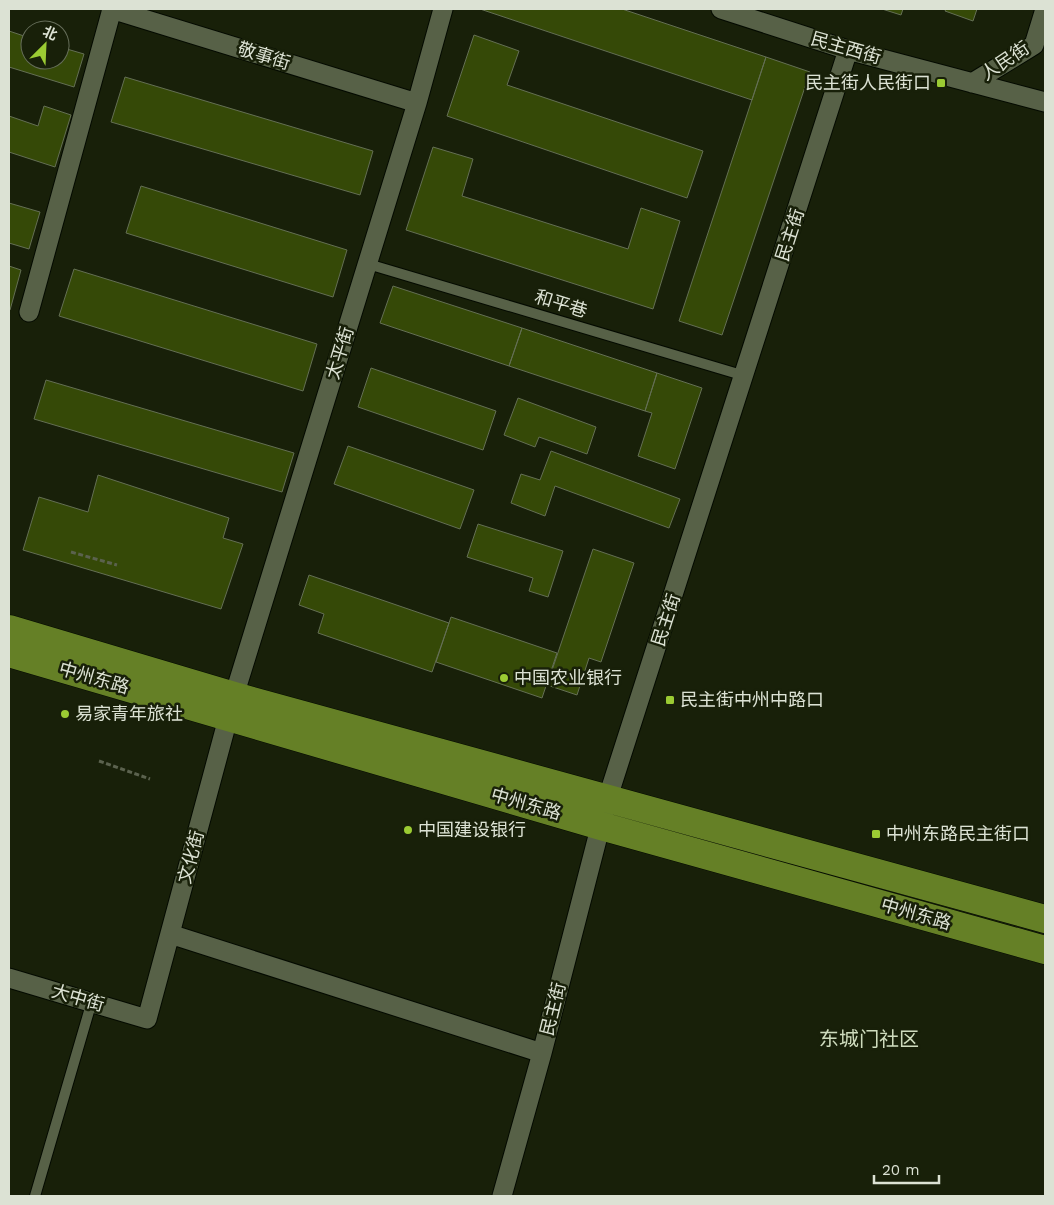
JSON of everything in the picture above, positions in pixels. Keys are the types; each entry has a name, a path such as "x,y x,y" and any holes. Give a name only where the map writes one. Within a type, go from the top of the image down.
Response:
{"main road":[{"name":"中州东路","path":"9,629 232,706 601,826 1045,950"},
{"name":"中州东路","path":"9,653 608,798 1045,918"}],"street":[{"name":"敬事街","path":"111,9 417,103"},
{"path":"29,312 111,9"},
{"name":"太平街","path":"232,706 417,103 443,9"},
{"name":"民主西街","path":"721,9 848,50 1045,102"},
{"name":"人民街","path":"972,83 1034,45 1045,9"},
{"name":"民主街","path":"502,1196 542,1053 608,798 745,376 848,50"},
{"name":"文化街","path":"147,1019 232,706"},
{"path":"170,934 542,1053"},
{"name":"大中街","path":"9,978 92,1001 147,1019"}],"lane":[{"name":"和平巷","path":"368,264 745,376"},
{"path":"35,1196 92,1001"}],"path":[{"path":"70,552 117,566"},
{"path":"99,761 150,779"}],"building":[{"path":"480,9 622,9 766,57 752,100"},
{"path":"882,9 903,9 901,15"},
{"path":"946,9 977,9 973,21 945,11"},
{"path":"9,31 20,35 20,70 70,70 70,50 84,54 74,87 9,67"},
{"path":"474,35 519,51 507,85 703,151 687,198 447,116"},
{"path":"766,57 810,72 722,335 679,321"},
{"path":"125,77 373,151 360,195 111,122"},
{"path":"44,106 71,115 55,167 9,152 9,116 38,126"},
{"path":"433,147 473,159 462,196 628,249 641,208 680,221 653,309 406,230"},
{"path":"141,186 347,250 333,297 126,233"},
{"path":"9,203 40,212 29,249 9,243"},
{"path":"9,266 21,270 10,310 9,310"},
{"path":"74,269 317,344 303,391 59,316"},
{"path":"393,286 522,328 509,366 380,323"},
{"path":"522,328 657,373 645,411 509,366"},
{"path":"371,368 496,411 483,450 358,407"},
{"path":"657,373 702,388 675,469 638,456 652,413 645,411"},
{"path":"46,380 294,453 282,492 34,419"},
{"path":"518,398 596,427 587,454 539,437 535,447 504,435"},
{"path":"348,446 474,490 460,529 334,484"},
{"path":"551,451 680,499 669,528 555,486 545,516 511,503 521,474 540,480"},
{"path":"98,475 229,518 223,538 243,544 221,609 23,550 39,497 88,512"},
{"path":"478,524 563,551 548,597 529,591 533,578 467,557"},
{"path":"593,549 634,563 601,662 589,658 577,695 547,685"},
{"path":"309,575 449,623 432,672 318,633 324,614 299,605"},
{"path":"451,617 557,653 542,698 436,662"}],"place":[{"name":"民主街人民街口","path":"941,83"},
{"name":"中国农业银行","path":"504,678"},
{"name":"民主街中州中路口","path":"670,700"},
{"name":"易家青年旅社","path":"65,714"},
{"name":"中国建设银行","path":"408,830"},
{"name":"中州东路民主街口","path":"876,834"}],"district":[{"name":"东城门社区","path":"869,1039"}]}
